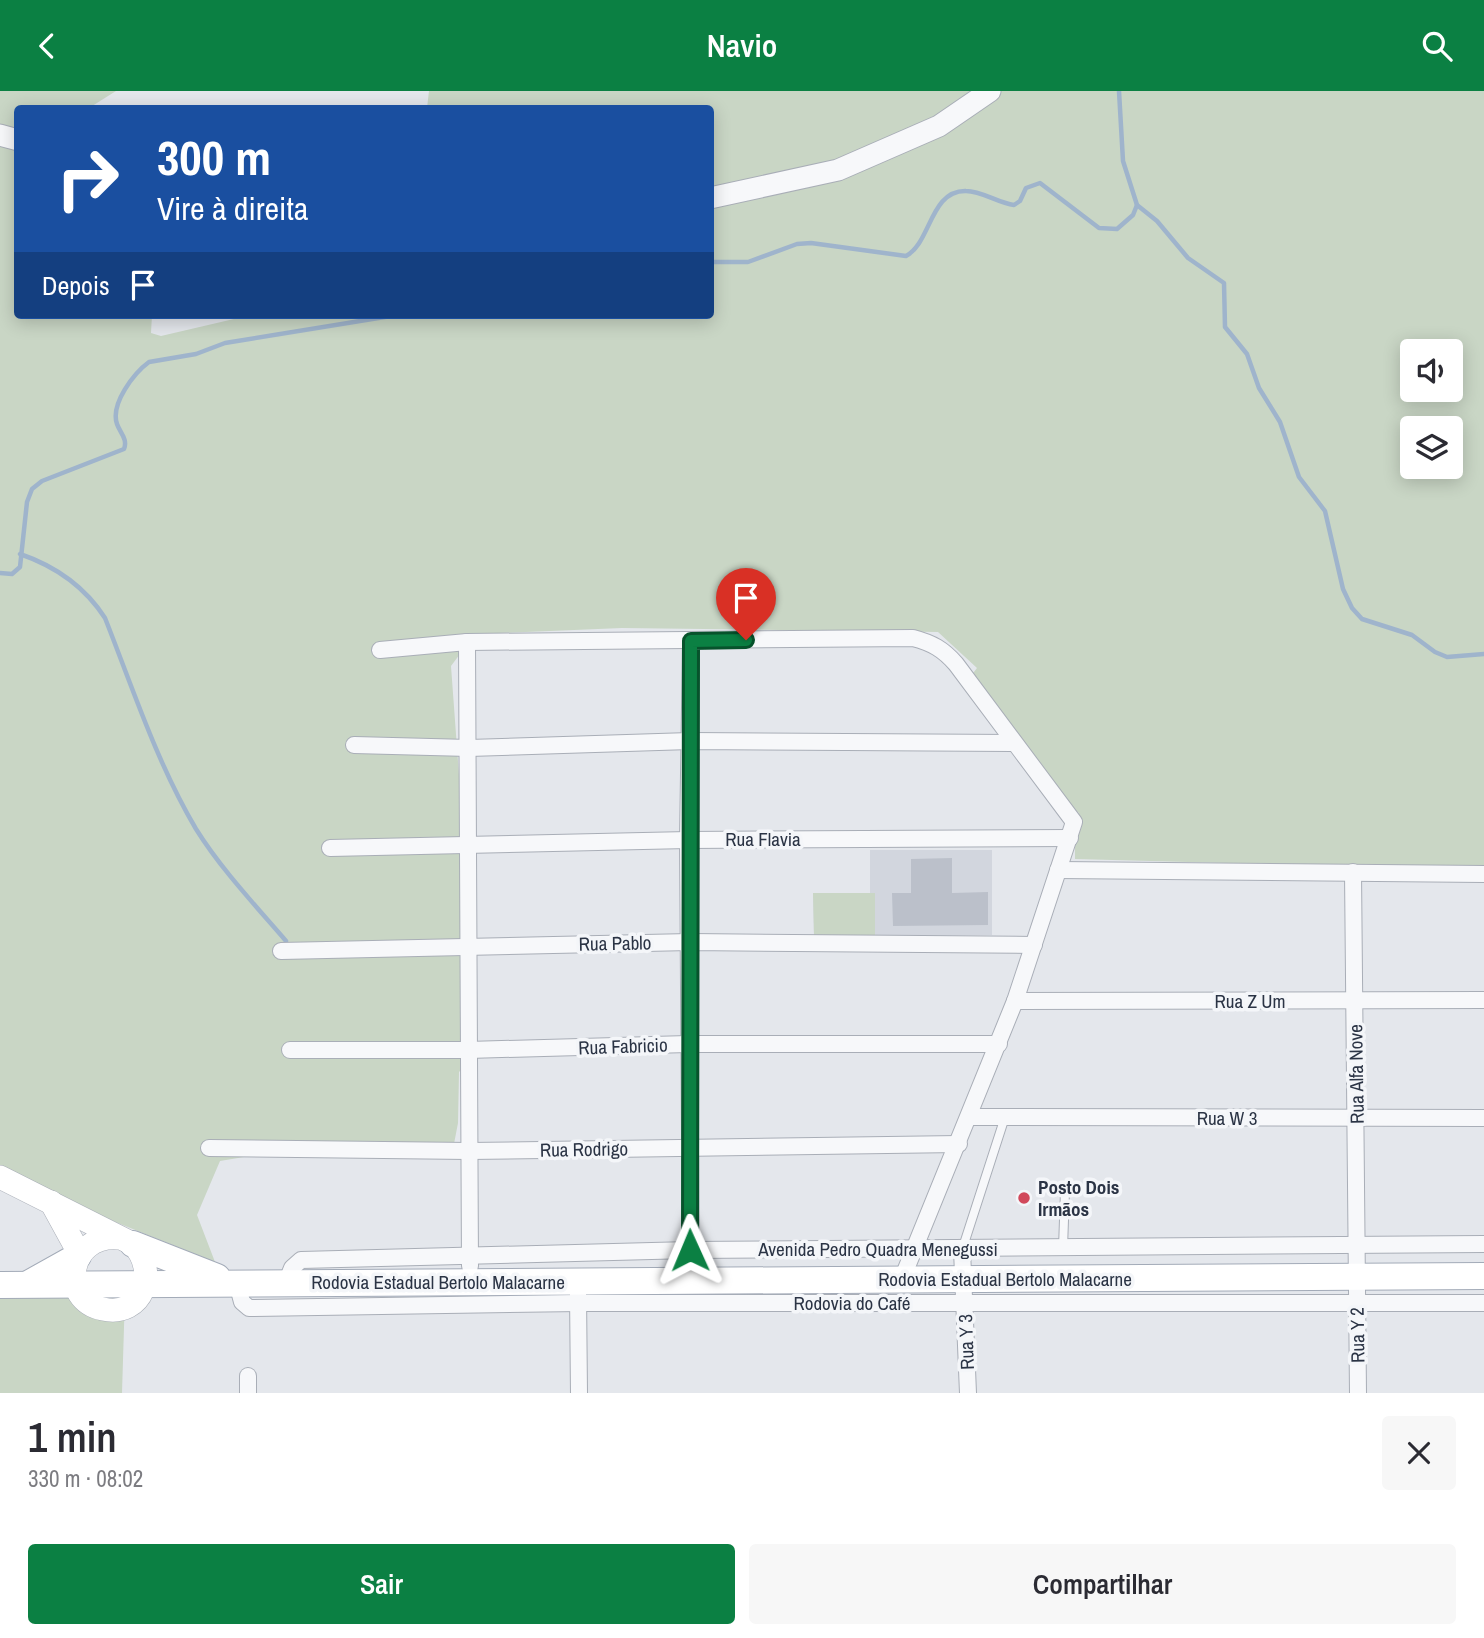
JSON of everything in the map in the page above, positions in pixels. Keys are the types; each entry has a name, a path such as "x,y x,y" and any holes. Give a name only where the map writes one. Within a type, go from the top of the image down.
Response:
{"main road":[{"path":"0,1177 125,1241 234,1282"},
{"path":"0,1285 76,1285 74,1270 79,1254 51,1202"},
{"path":"27,1285 79,1254 96,1240 125,1241 146,1263 146,1283"},
{"name":"Rodovia Estadual Bertolo Malacarne","path":"76,1285 286,1283 470,1270 578,1292 691,1281 902,1279 965,1291 1063,1278 1484,1276"}],"street":[{"path":"714,197 838,170 939,126 990,91"},
{"path":"380,650 467,642 913,638 930,642 956,664 1013,743 1072,815 1074,822 999,1044 902,1279"},
{"path":"691,641 688,839 691,1281"},
{"path":"467,642 470,1270"},
{"path":"354,745 469,748 690,741 1013,743"},
{"name":"Rua Flavia","path":"330,848 688,839 1070,838"},
{"path":"1058,870 1484,874"},
{"name":"Rua Alfa Nove","path":"1353,872 1358,1119 1355,1245 1357,1276"},
{"name":"Rua Pablo","path":"281,951 690,942 1034,945"},
{"name":"Rua Z Um","path":"1015,1001 1484,1000"},
{"name":"Rua Fabricio","path":"290,1050 468,1050 688,1044 999,1044"},
{"name":"Rua W 3","path":"969,1117 1484,1118"},
{"name":"Rua Rodrigo","path":"209,1148 469,1151 959,1145"},
{"name":"Avenida Pedro Quadra Menegussi","path":"470,1270 690,1250 1484,1244"},
{"path":"1063,1248 1063,1278"},
{"path":"1095,1248 1095,1278"},
{"name":"Rua Y 3","path":"962,1250 968,1393"},
{"name":"Rua Y 2","path":"1357,1276 1358,1393"},
{"name":"Rodovia do Café","path":"234,1282 242,1302 249,1308 578,1292 965,1291 1356,1304 1484,1303"},
{"path":"578,1292 579,1393"},
{"path":"248,1376 248,1393"}],"lane":[{"path":"962,1250 1005,1117"},
{"path":"1063,1248 1065,1191"}],"shaded area":[{"path":"870,850 992,850 992,935 814,936 813,893 870,893"}],"green space":[{"path":"0,91 116,91 94,105 14,105 14,319 152,319 151,333 161,336 234,319 714,319 714,105 427,105 429,91 1484,91 1484,870 1075,859 1075,825 1079,813 1045,790 970,677 977,668 938,632 622,628 475,634 451,666 462,816 460,1012 463,1068 459,1072 458,1123 453,1149 269,1153 220,1161 197,1215 215,1262 73,1205 0,1168"},
{"path":"813,893 875,893 875,936 814,936"},
{"path":"125,1294 122,1393 0,1393 0,1295"}],"building":[{"path":"952,858 952,893 988,892 988,925 893,926 892,893 911,893 911,859"}],"waterway":[{"path":"714,262 748,262 797,244 811,243 906,256 921,240 938,208 954,193 972,192 1014,205 1020,201 1026,188 1040,183 1099,228 1117,229 1133,215 1137,205 1123,161 1119,91"},
{"path":"1137,205 1157,221 1188,258 1224,283 1225,327 1247,354 1259,388 1280,422 1299,477 1325,511 1343,589 1352,608 1362,619 1412,635 1435,652 1447,657 1484,654"},
{"path":"0,573 12,574 20,567 27,502 32,489 42,481 124,449 124,439 117,424 117,407 130,381 149,362 196,354 225,343 372,319"},
{"path":"20,554 57,571 79,587 105,618 157,752 196,829 227,873 286,941"}],"place":[{"name":"Posto Dois Irmãos","path":"1024,1198"}],"route":[{"path":"690,1250 688,839 691,641 746,640"}]}
